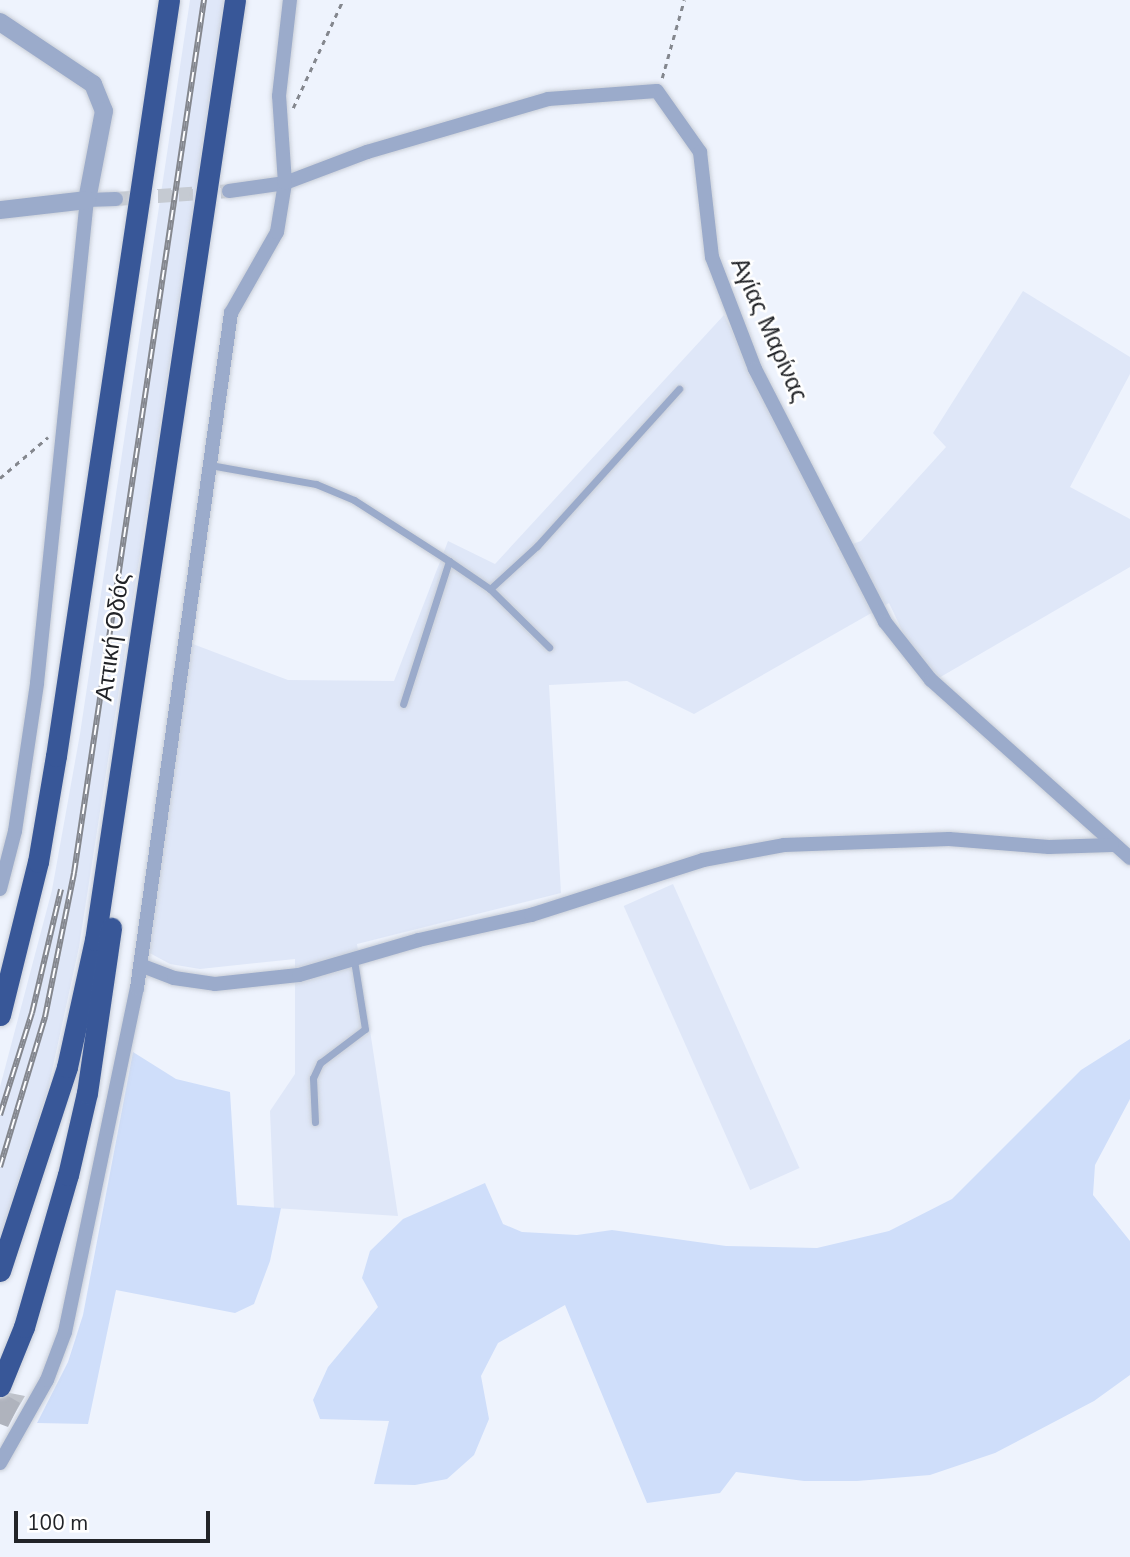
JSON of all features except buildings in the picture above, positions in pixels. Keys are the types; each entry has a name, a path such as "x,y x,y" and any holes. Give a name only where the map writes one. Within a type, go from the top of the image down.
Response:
{"highway":[{"name":"Αττική Οδός","path":"0,1015 38,862 56,756 169,0"},
{"name":"Αττική Οδός","path":"0,1271 67,1067 95,940 235,0"},
{"path":"0,1386 32,1301 87,1093 119,867 113,818"}],"street":[{"path":"0,1463 47,1380 65,1332 140,965 231,313 277,232 285,183 279,96 290,0"},
{"path":"0,22 86,79 101,96 104,111 87,200 35,697 15,831 0,889"},
{"path":"229,191 285,183 367,152 548,99 657,91"},
{"name":"Αγίας Μαρίνας","path":"657,91 700,152 712,257 755,369 885,622 931,680 1112,845 1130,858"},
{"path":"0,209 116,199"},
{"path":"140,965 174,978 215,984 257,982 354,960 419,940 531,915 704,860 783,845 949,839 1049,847 1112,845"}],"lane":[{"path":"490,589 537,546 679,389"},
{"path":"210,465 329,489 354,500 490,589 549,647"},
{"path":"403,704 449,561"},
{"path":"315,1122 313,1078 320,1063 365,1029 354,960"}],"path":[{"path":"282,130 343,0"},
{"path":"657,91 684,0"},
{"path":"0,478 21,464 62,419"}],"shaded area":[{"path":"190,0 224,0 183,277 79,947 48,1089 0,1239 0,1087 52,890 80,734"},
{"path":"1023,291 1130,357 1130,374 1070,487 1130,519 1130,567 937,679 909,645 889,603 694,714 627,681 549,685 561,893 357,944 398,1216 274,1208 270,1111 295,1074 295,959 200,969 170,964 146,951 185,641 288,680 394,681 448,541 495,564 724,315 838,549 861,541 946,447 933,433"},
{"path":"673,884 799,1168 750,1190 624,906"},
{"path":"1130,1039 1130,1099 1095,1165 1093,1195 1130,1241 1130,1375 1094,1401 995,1453 930,1475 857,1481 804,1481 736,1472 720,1493 647,1503 565,1305 498,1343 481,1376 489,1419 474,1455 447,1479 415,1485 374,1484 389,1421 320,1419 313,1400 328,1367 378,1307 362,1278 370,1251 403,1219 485,1183 503,1224 522,1232 577,1235 612,1230 726,1246 817,1248 889,1231 952,1199 1081,1070"},
{"path":"133,1052 176,1079 230,1092 237,1205 281,1208 270,1261 254,1304 235,1313 116,1290 88,1424 37,1423 68,1362 83,1315"}],"tunnel":[{"path":"116,199 229,191"}],"railway":[{"path":"0,1167 45,1017 74,873 204,0"},
{"path":"0,1115 32,1013 61,889"}]}
